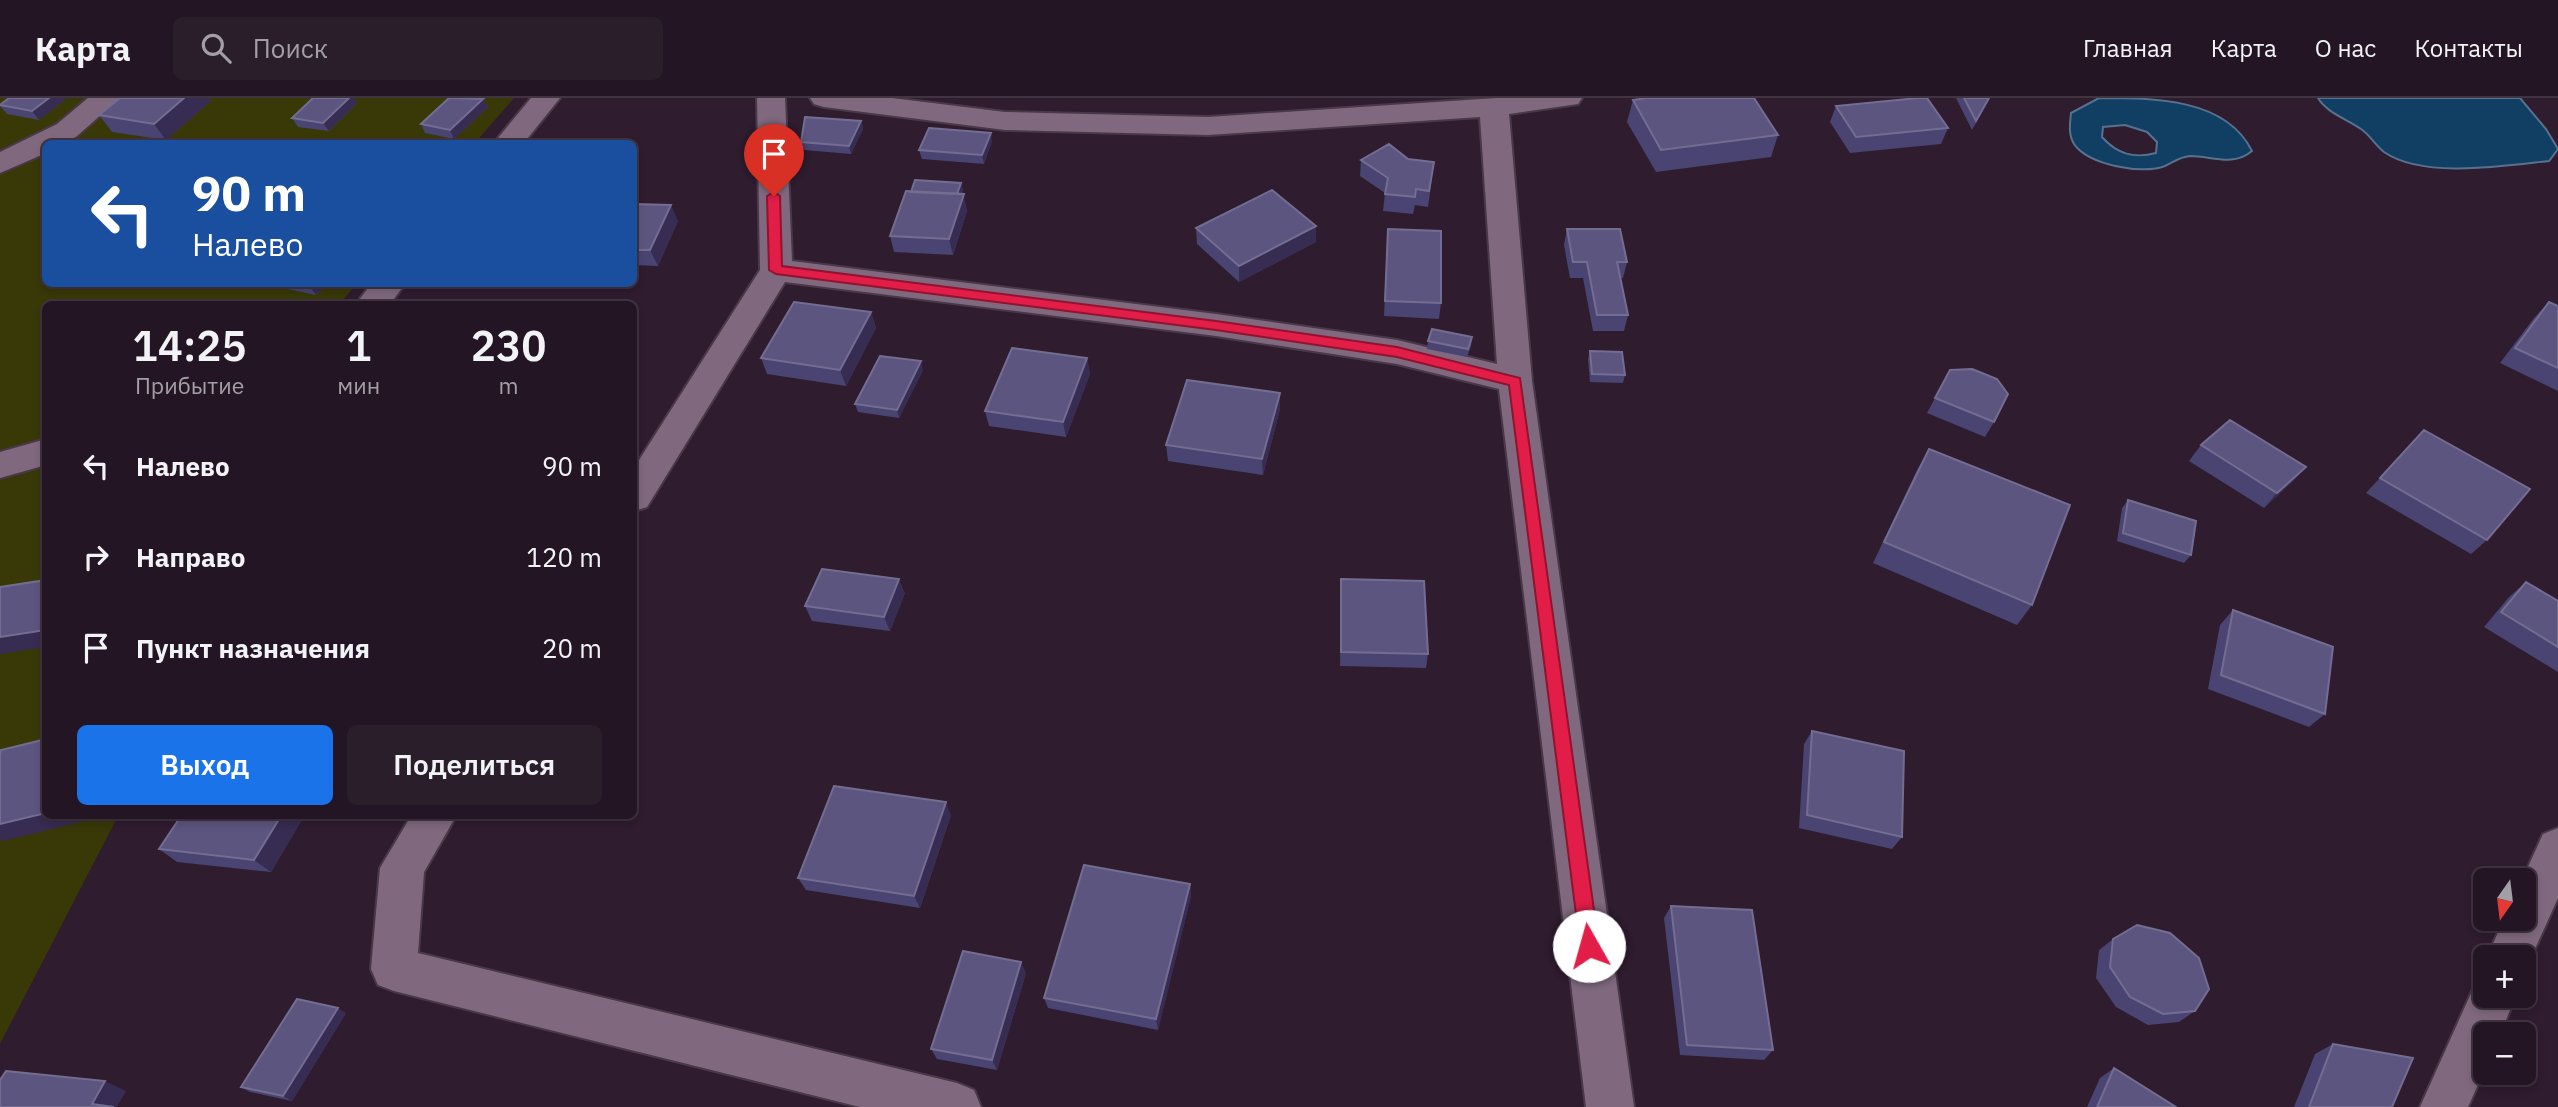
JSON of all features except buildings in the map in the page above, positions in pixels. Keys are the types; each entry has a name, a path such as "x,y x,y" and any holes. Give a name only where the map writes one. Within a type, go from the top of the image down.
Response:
{"street":[{"path":"47,140 67,130 106,98"},
{"path":"511,140 546,98"},
{"path":"637,492 776,270 771,98"},
{"path":"824,98 1005,121 1208,126 1494,107 1568,98"},
{"path":"1494,107 1515,381 1610,1107"},
{"path":"0,164 42,143"},
{"path":"776,270 1216,325 1397,352 1515,381"},
{"path":"375,301 386,287"},
{"path":"0,465 42,453"},
{"path":"433,819 402,868 394,970 957,1107"},
{"path":"2515,945 2558,848"},
{"path":"2444,1107 2488,1008"}],"shaded area":[{"path":"0,98 514,98 478,140 42,140 42,287 354,287 342,301 42,301 42,819 116,819 0,1044"}],"water":[{"path":"2099,98 2142,99 2186,105 2225,120 2240,134 2252,151 2237,159 2186,157 2165,166 2130,169 2103,163 2081,151 2072,140 2071,113","holes":["2125,125 2147,132 2157,142 2156,153 2126,154 2102,137 2103,127"]},
{"path":"2318,98 2520,98 2546,129 2558,149 2549,161 2510,166 2420,166 2384,152 2364,131 2332,112"}],"route":[{"path":"774,196 776,270 1216,325 1397,352 1515,381 1589,946"}]}
